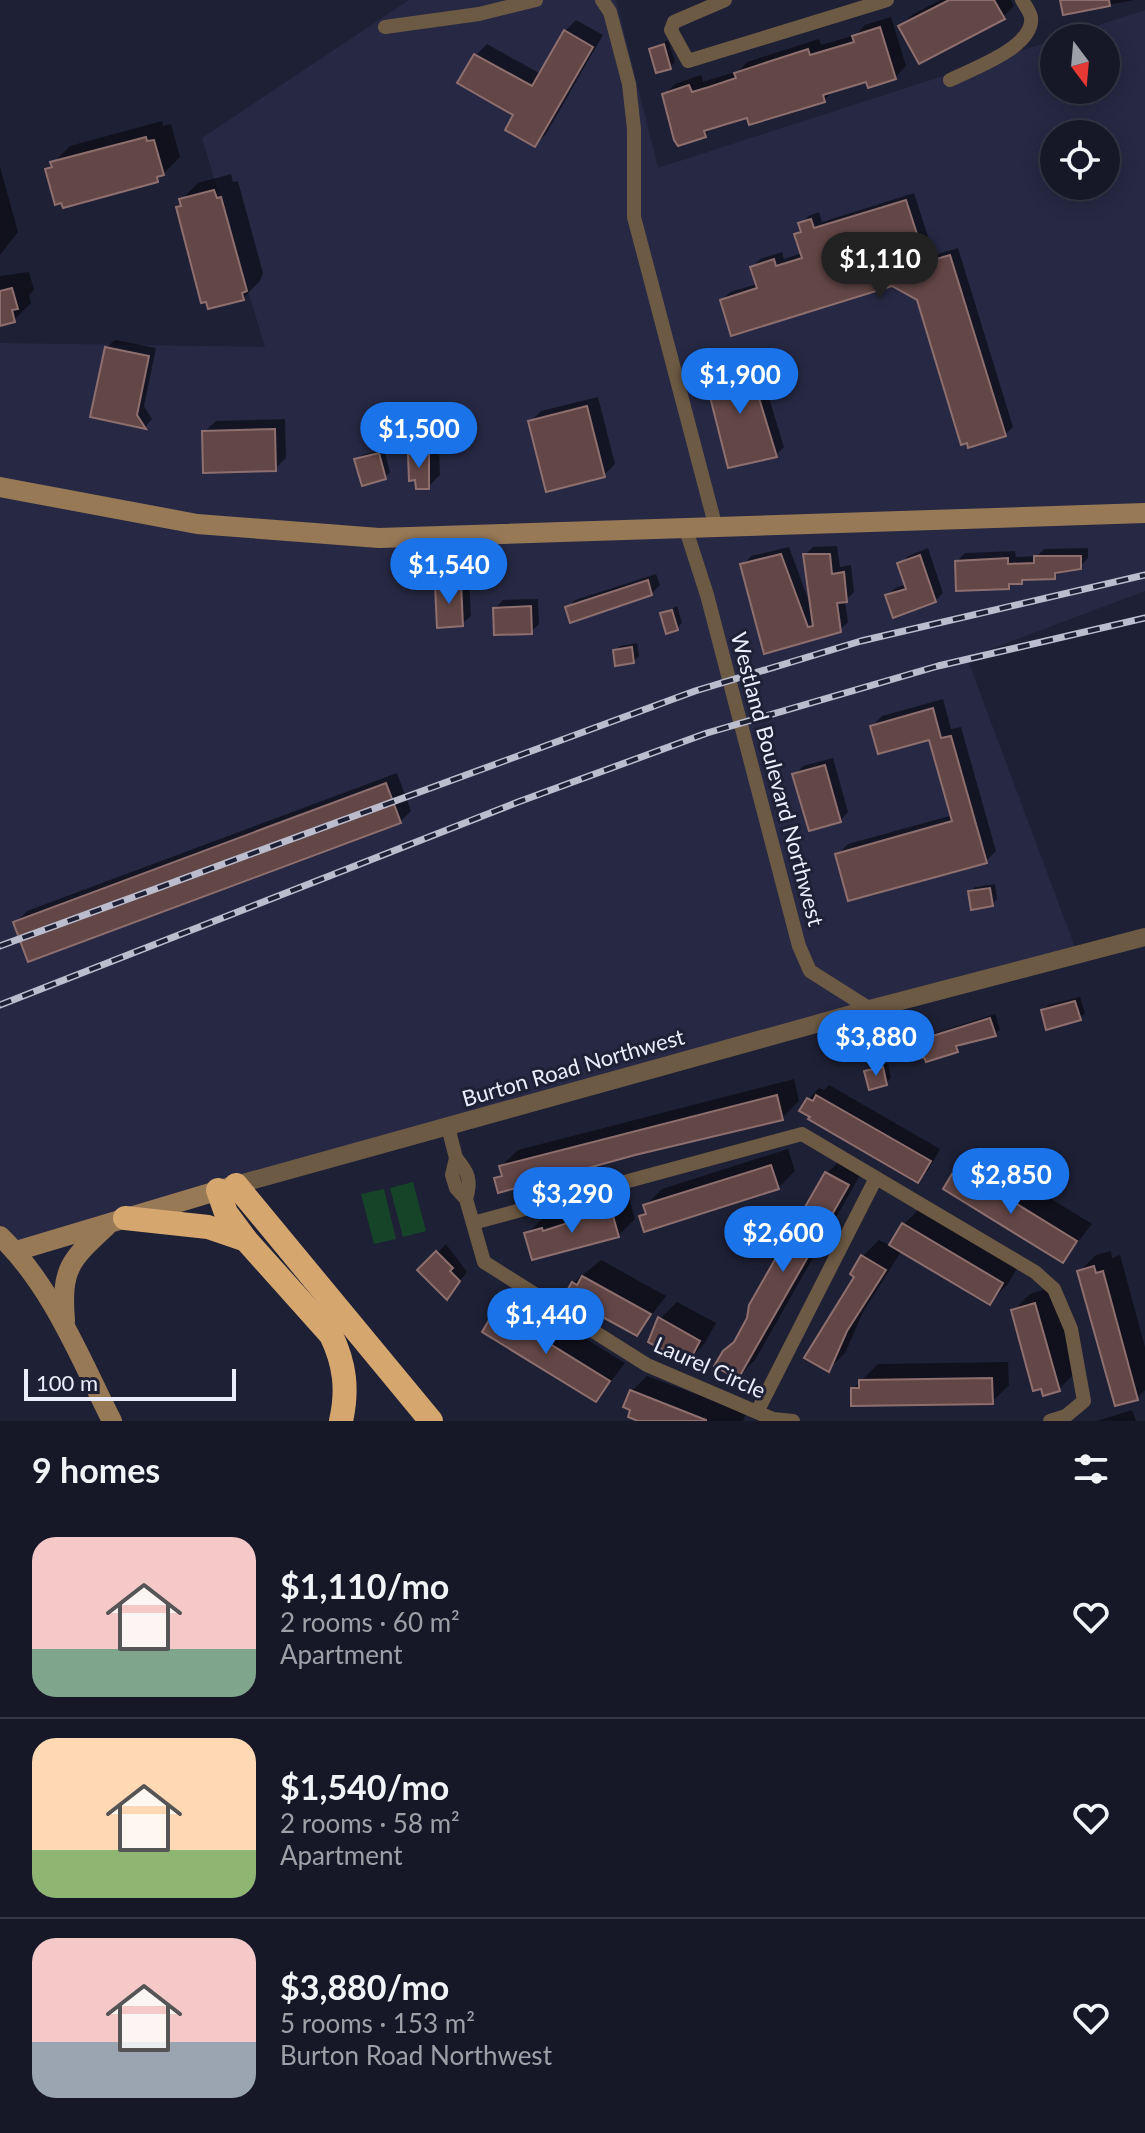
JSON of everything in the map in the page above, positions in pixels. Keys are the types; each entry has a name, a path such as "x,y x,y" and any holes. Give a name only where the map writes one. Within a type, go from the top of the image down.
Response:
{"highway":[{"path":"227,1188 226,1213 246,1240 331,1335 339,1351 346,1385 341,1421"},
{"path":"227,1188 431,1421"},
{"path":"118,1220 208,1227 246,1240"}],"main road":[{"path":"0,487 136,515 320,536 451,538 1145,513"},
{"name":"Burton Road Northwest","path":"16,1251 227,1188"},
{"path":"65,1325 62,1287 65,1274 74,1257 118,1220"},
{"path":"0,1236 16,1251 65,1325 112,1421"}],"street":[{"path":"385,27 479,14 536,0"},
{"path":"602,0 610,12 629,84 634,129 634,217 716,528"},
{"path":"725,0 674,22 671,30 688,61 884,0"},
{"path":"950,80 1016,46 1029,30 1031,16 1022,0"},
{"name":"Westland Boulevard Northwest","path":"686,530 707,595 799,946 810,971 870,1009"},
{"name":"Burton Road Northwest","path":"227,1188 870,1009 1145,937"},
{"name":"Laurel Circle","path":"448,1127 456,1158 468,1172 471,1184 466,1199 484,1262 647,1365 757,1412 793,1421"},
{"path":"473,1223 802,1134 1035,1272 1054,1289 1071,1329 1084,1401 1066,1416 1050,1421"},
{"path":"757,1412 876,1178"}],"shaded area":[{"path":"409,0 616,0 658,168 1040,45 1040,104 1120,104 1120,24 1102,24 1145,10 1145,591 967,658 1076,950 193,1197 0,1245 0,343 265,347 202,138"}],"green space":[{"path":"413,1182 426,1231 403,1237 390,1188"},
{"path":"384,1189 396,1239 374,1244 361,1194"}],"building":[{"path":"949,0 994,0 1005,19 919,64 898,26"},
{"path":"1060,0 1109,0 1110,6 1063,15"},
{"path":"880,27 896,79 868,88 866,82 823,95 825,102 749,125 747,118 730,123 704,131 706,137 678,146 674,140 662,94 689,85 692,92 709,87 736,78 734,73 808,49 810,55 854,42 852,36"},
{"path":"564,30 593,47 535,147 505,130 513,115 457,83 474,54 532,86"},
{"path":"664,44 671,69 656,73 649,49"},
{"path":"146,137 147,141 154,140 164,175 157,177 158,182 63,208 61,203 55,205 45,169 52,167 50,162"},
{"path":"214,190 217,198 221,197 247,291 242,293 244,300 208,309 206,302 201,303 176,207 181,206 179,199"},
{"path":"906,200 926,262 950,255 1006,436 968,448 967,443 961,445 917,300 892,286 731,336 720,300 757,288 750,267 774,259 776,266 802,258 794,234 801,232 798,223 811,219 814,228"},
{"path":"12,288 18,309 12,310 15,322 0,326 0,291"},
{"path":"105,347 149,356 137,415 146,429 90,417"},
{"path":"748,362 777,457 728,468 704,373"},
{"path":"587,406 605,477 546,492 528,421"},
{"path":"275,429 276,471 203,473 202,431"},
{"path":"379,453 386,479 362,486 354,459"},
{"path":"429,453 429,489 416,489 415,480 409,481 408,454"},
{"path":"781,554 808,627 813,626 803,554 830,554 832,574 844,572 847,602 837,603 841,632 764,654 740,564"},
{"path":"920,555 936,602 893,618 885,595 906,589 897,563"},
{"path":"1034,556 1081,556 1081,569 1055,573 1055,579 1022,580 1022,584 1009,584 1009,589 956,591 955,561 1008,558 1008,564 1034,563"},
{"path":"648,580 652,595 570,623 565,607"},
{"path":"461,583 463,626 437,628 435,585"},
{"path":"531,606 532,634 494,635 493,608"},
{"path":"672,610 678,630 666,634 660,613"},
{"path":"632,647 634,663 615,666 613,650"},
{"path":"933,708 941,738 951,736 987,863 848,901 835,854 952,821 929,740 878,754 870,726"},
{"path":"825,765 841,822 809,831 792,774"},
{"path":"386,783 401,823 28,962 13,922"},
{"path":"990,888 993,906 971,910 968,891"},
{"path":"1075,1001 1081,1020 1046,1030 1041,1010"},
{"path":"990,1018 996,1036 956,1046 958,1052 926,1062 924,1057 918,1059 913,1042"},
{"path":"883,1067 887,1085 869,1090 864,1071"},
{"path":"777,1095 783,1120 635,1155 498,1193 494,1178 502,1176 499,1166"},
{"path":"816,1095 931,1161 918,1183 808,1119 810,1117 799,1111 807,1098 813,1101"},
{"path":"771,1165 779,1189 644,1232 639,1216 646,1214 643,1205"},
{"path":"963,1171 1077,1241 1063,1263 943,1189 952,1174 958,1178"},
{"path":"825,1172 849,1185 738,1379 714,1366 723,1351 734,1342 747,1318 749,1305"},
{"path":"611,1209 619,1237 532,1260 524,1233 542,1228 543,1231"},
{"path":"902,1223 1003,1283 990,1305 889,1245"},
{"path":"436,1251 453,1268 450,1271 460,1281 447,1300 417,1270"},
{"path":"861,1255 886,1270 847,1331 829,1372 804,1358 854,1277 850,1274"},
{"path":"1094,1266 1096,1273 1103,1271 1138,1400 1115,1406 1077,1271"},
{"path":"582,1276 651,1314 637,1336 564,1296 572,1282 577,1285"},
{"path":"1035,1303 1060,1391 1043,1396 1041,1389 1033,1391 1011,1310"},
{"path":"495,1310 610,1381 596,1402 482,1332"},
{"path":"658,1317 700,1341 688,1364 648,1342"},
{"path":"992,1378 993,1404 851,1406 851,1388 859,1388 859,1380"},
{"path":"630,1390 706,1421 638,1421 628,1417 630,1410 623,1407"}],"railway":[{"path":"0,946 695,691 861,641 1145,575"},
{"path":"0,1005 518,802 707,733 938,666 1145,618"}]}
